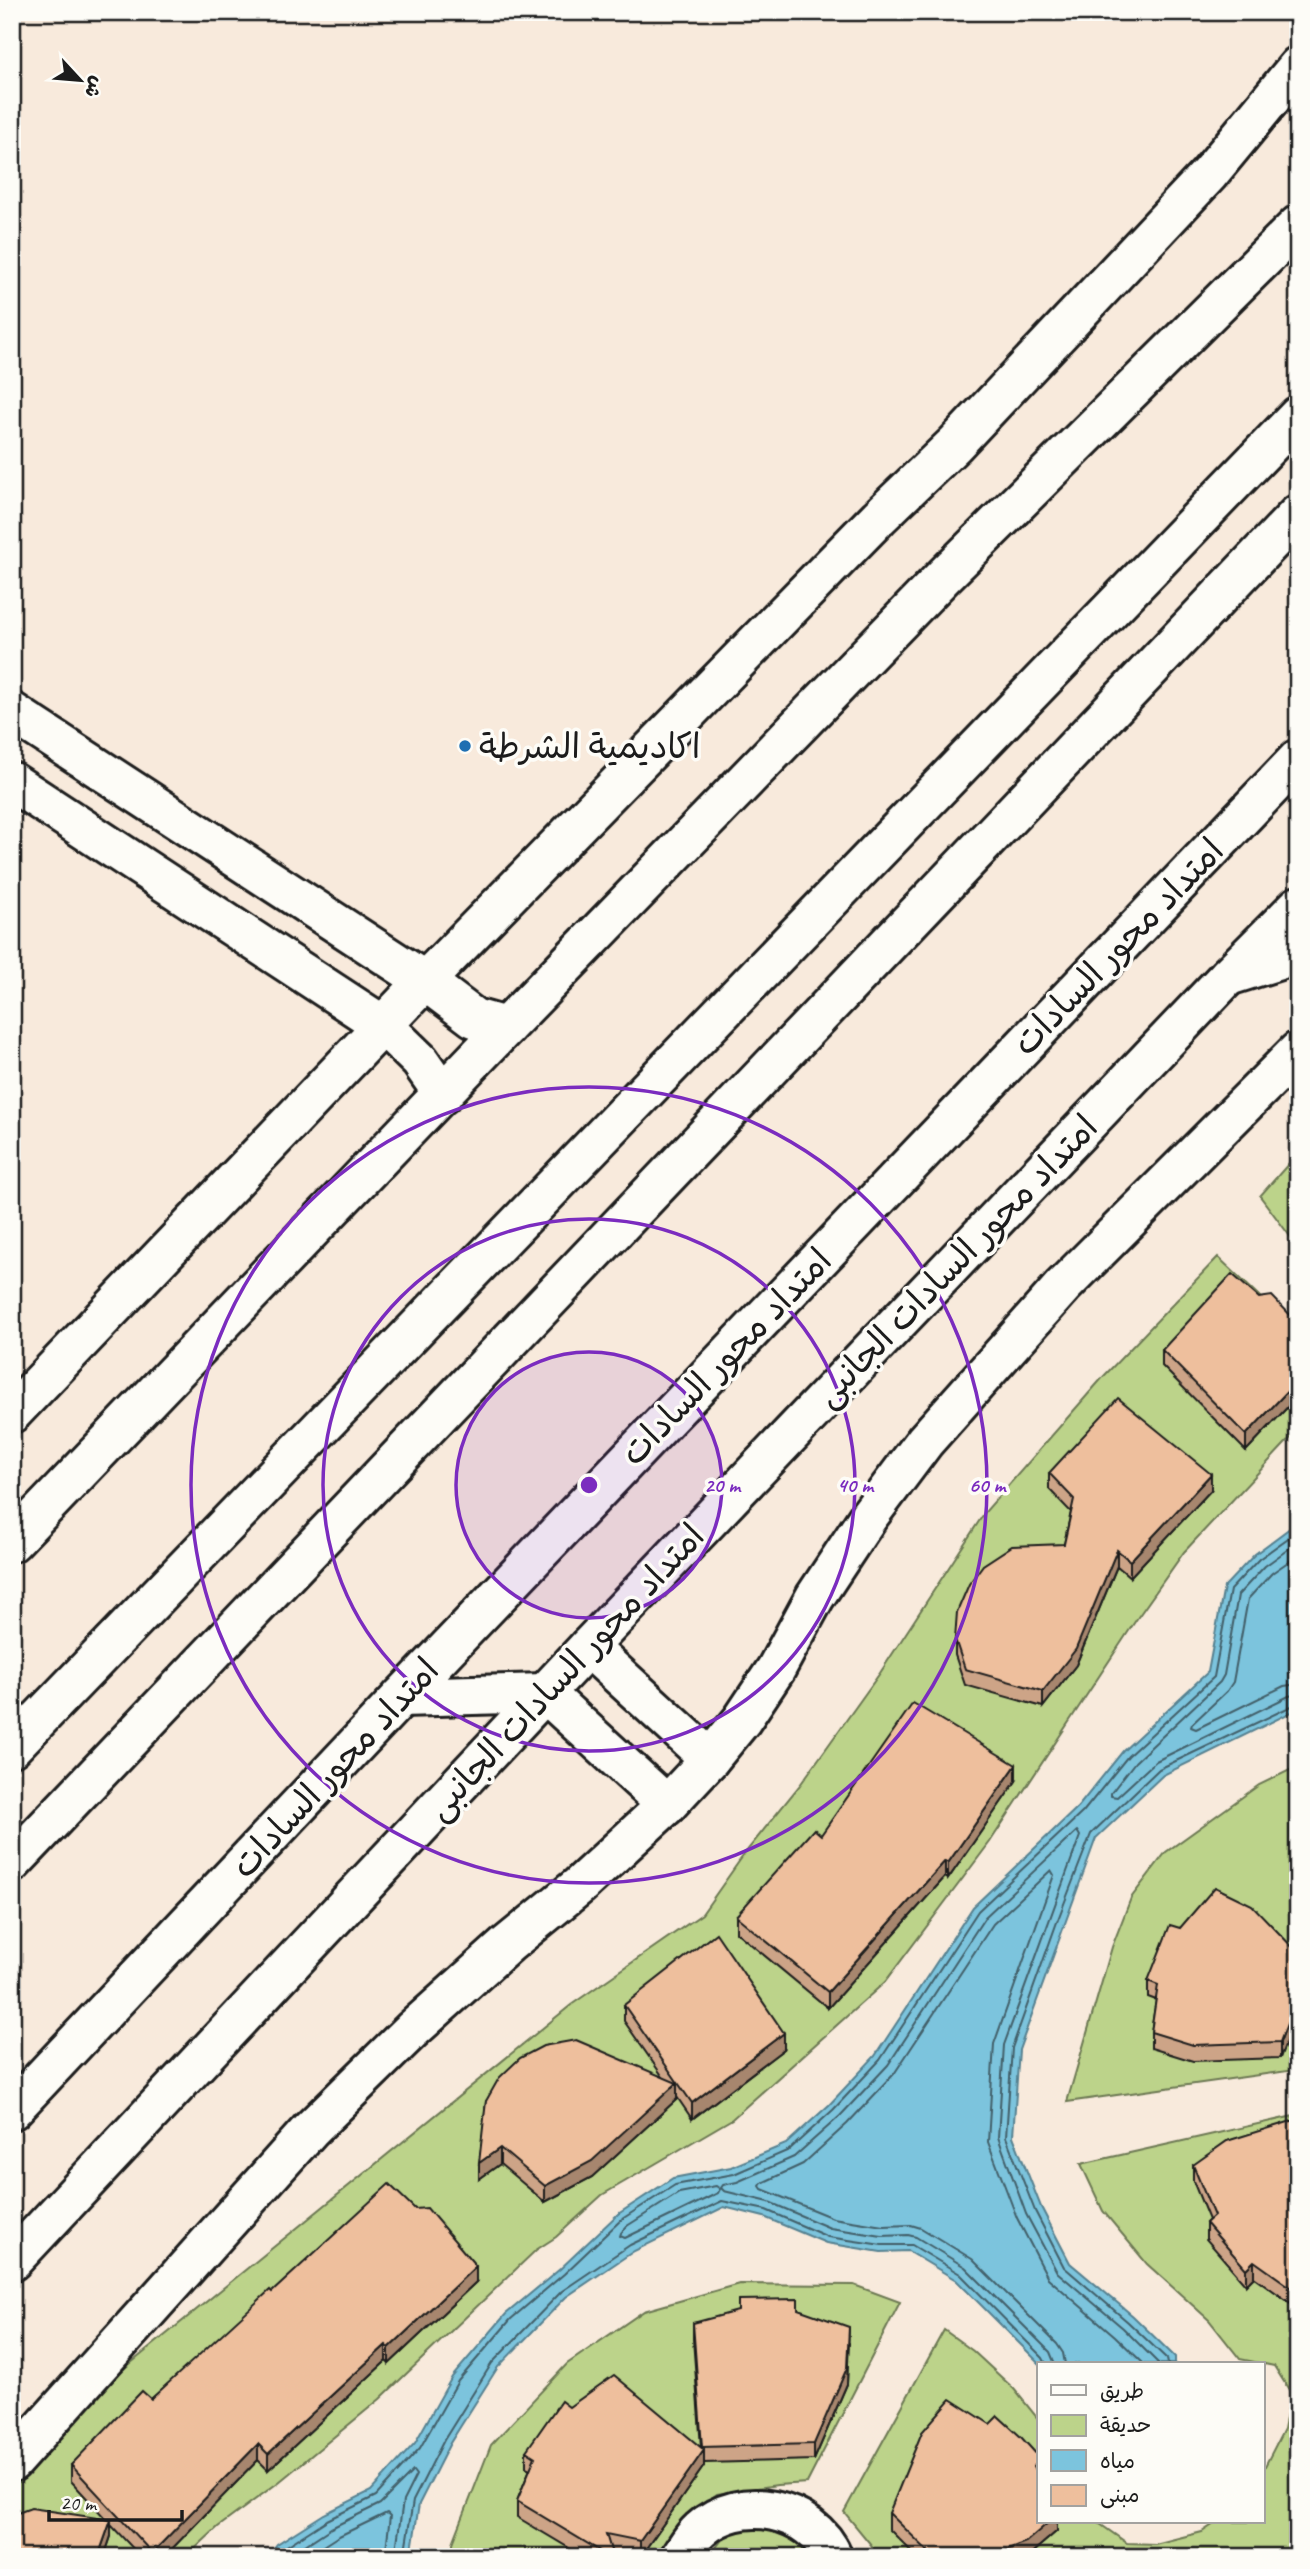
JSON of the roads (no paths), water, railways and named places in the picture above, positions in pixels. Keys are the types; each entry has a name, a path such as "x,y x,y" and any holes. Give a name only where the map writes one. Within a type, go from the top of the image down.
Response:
{"street":[{"path":"12,1413 425,981 879,517 964,435 1209,174 1298,66"},
{"path":"12,1542 944,576 1298,225"},
{"path":"12,1747 1298,416"},
{"path":"12,1863 1298,514"},
{"path":"12,712 425,981 474,1018 506,1027"},
{"name":"امتداد محور السادات","path":"12,2110 401,1697 1298,759"},
{"path":"12,782 384,1026 420,1061 443,1094"},
{"name":"امتداد محور السادات الجانبى","path":"12,2261 588,1647 1228,976 1298,906"},
{"path":"1228,976 1298,954"},
{"path":"12,2462 310,2130 412,2030 508,1944 579,1886 667,1805 710,1759 742,1720 776,1669 816,1597 867,1517 925,1441 1063,1286 1298,1051"},
{"path":"588,1647 710,1759"},
{"path":"401,1697 545,1693 667,1805"},
{"path":"680,2557 700,2530 732,2512 768,2509 803,2521 828,2544 833,2557"}],"water":[{"path":"1298,1522 1298,1709 1163,1775 1096,1838 1019,2050 1013,2136 1041,2207 1070,2263 1133,2316 1175,2357 1175,2362 1038,2362 956,2280 908,2251 881,2252 826,2243 764,2217 724,2207 634,2251 566,2297 498,2367 450,2443 419,2504 411,2557 267,2557 277,2544 324,2514 371,2491 415,2443 452,2377 506,2314 560,2269 618,2214 673,2178 731,2167 786,2144 829,2105 875,2056 973,1907 1078,1807 1123,1751 1208,1672 1224,1587 1255,1554"}],"place":[{"name":"اكاديمية الشرطة","path":"465,746"}]}
